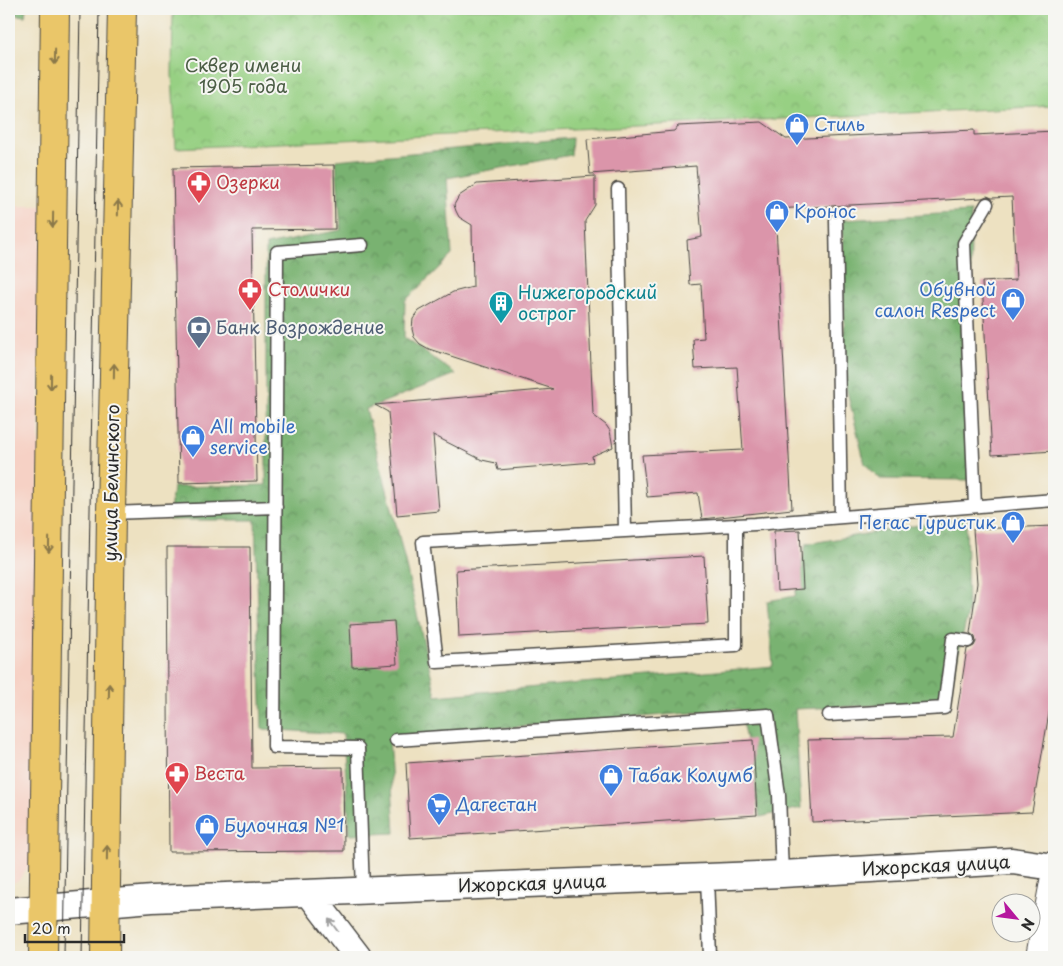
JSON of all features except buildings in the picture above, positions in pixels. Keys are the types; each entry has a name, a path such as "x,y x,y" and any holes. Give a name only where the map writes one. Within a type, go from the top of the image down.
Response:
{"main road":[{"path":"43,957 55,9"},
{"name":"улица Белинского","path":"105,957 122,9"}],"street":[{"name":"Ижорская улица","path":"9,911 106,902 782,874 1012,860 1054,867"},
{"path":"1040,957 1054,882"},
{"path":"309,893 358,957"}],"lane":[{"path":"618,190 625,531"},
{"path":"975,506 964,243 987,204"},
{"path":"836,220 841,516"},
{"path":"362,245 277,252 274,747 358,748 363,891"},
{"path":"736,525 736,646 437,662 423,542 736,525 1054,500"},
{"path":"112,513 276,507"},
{"path":"829,715 944,708 953,639 968,642"},
{"path":"396,740 768,716 779,795 782,874"},
{"path":"707,877 710,957"}],"shaded area":[{"path":"9,206 42,206 33,860 19,880 9,885"}],"green space":[{"path":"9,9 26,9 25,16 9,14"},
{"name":"Сквер имени 1905 года","path":"173,9 1054,9 1054,106 176,148 172,75"},
{"path":"572,138 571,155 447,178 452,255 405,301 404,338 456,374 366,409 399,536 436,696 773,666 767,601 795,596 806,544 966,517 968,613 947,702 795,709 801,808 760,817 740,709 389,737 395,833 350,835 343,734 262,729 255,520 169,520 173,487 266,485 266,245 341,230 336,160"},
{"path":"971,212 969,480 880,479 865,464 845,383 843,220"}],"tram line":[{"path":"64,957 80,9"},
{"path":"82,957 99,9"}],"place":[{"name":"Стиль","path":"797,146"},
{"name":"Озерки","path":"199,204"},
{"name":"Кронос","path":"777,233"},
{"name":"Столички","path":"250,311"},
{"name":"Обувной салон Respect","path":"1013,321"},
{"name":"Нижегородский острог","path":"501,324"},
{"name":"Банк Возрождение","path":"199,349"},
{"name":"All mobile service","path":"193,458"},
{"name":"Пегас Туристик","path":"1013,544"},
{"name":"Веста","path":"177,795"},
{"name":"Табак Колумб","path":"611,797"},
{"name":"Дагестан","path":"439,826"},
{"name":"Булочная №1","path":"207,847"}]}
